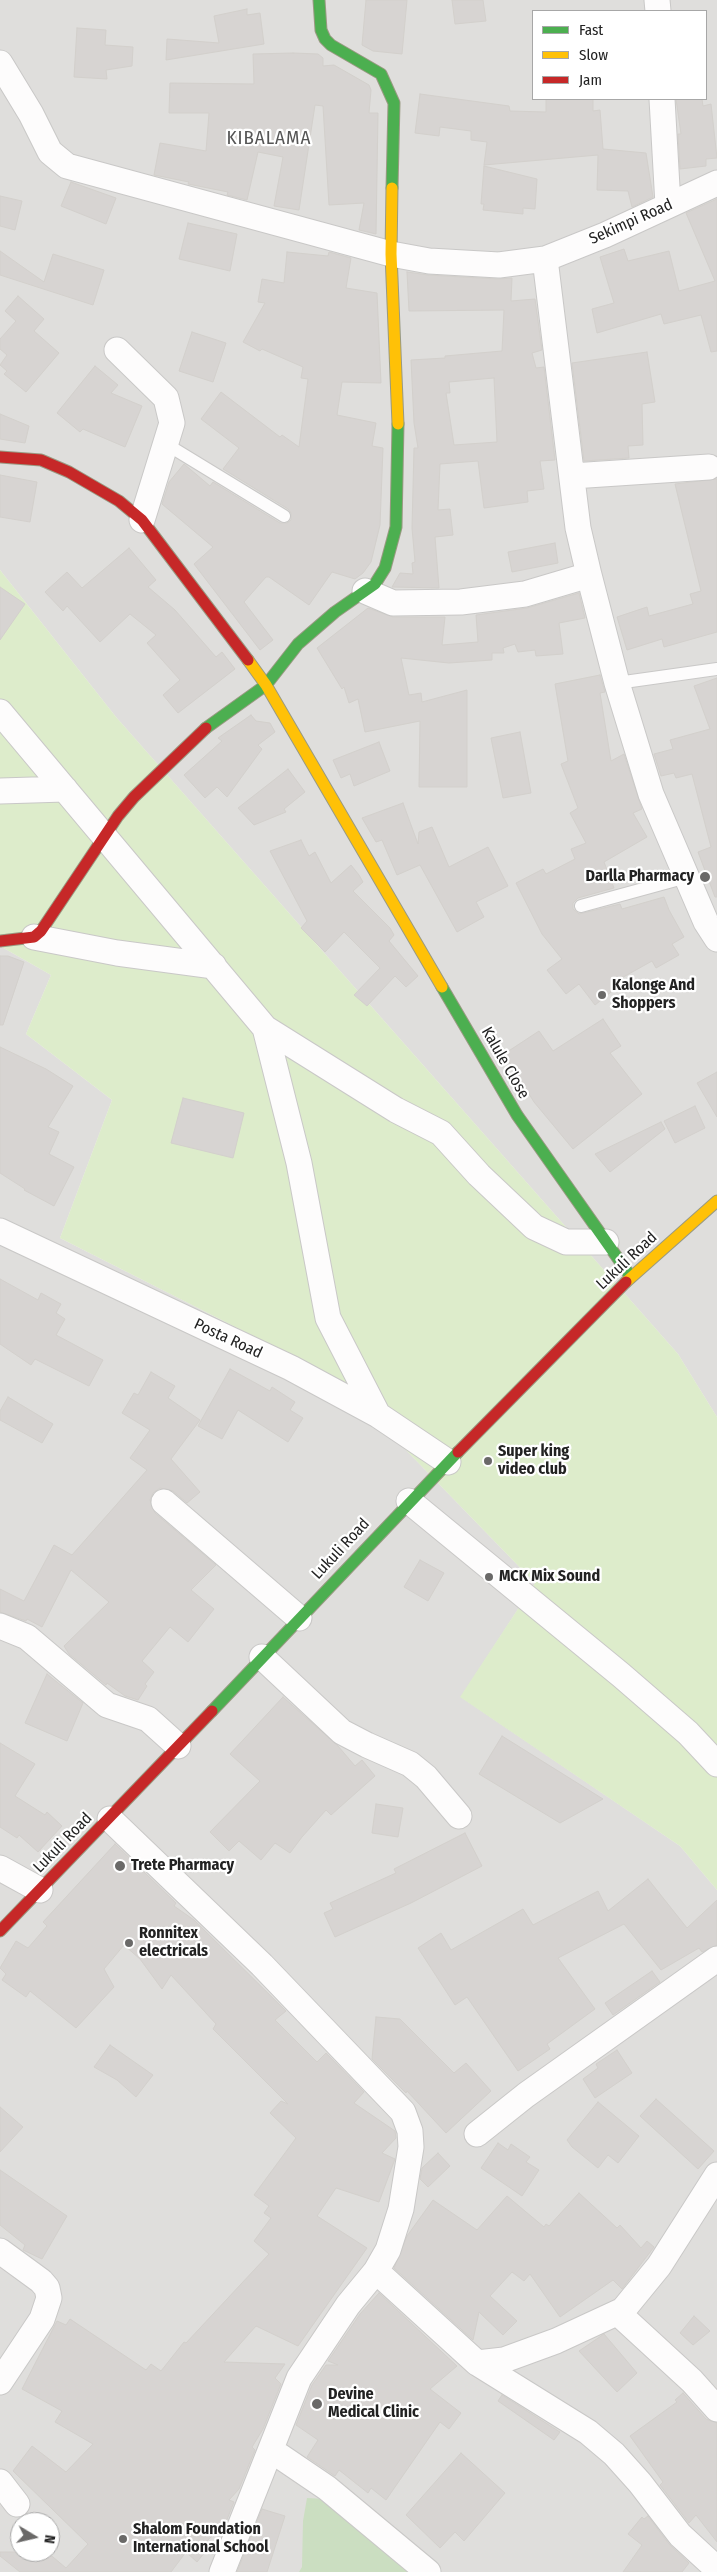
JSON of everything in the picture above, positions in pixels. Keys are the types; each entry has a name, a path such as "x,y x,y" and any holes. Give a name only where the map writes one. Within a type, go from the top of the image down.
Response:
{"street":[{"path":"34,937 41,931 134,797 207,727 266,685 298,644 336,612 374,584 385,568 396,526 399,443 392,254 394,103 381,74 330,45 325,39 321,30 319,0"},
{"name":"Sekimpi Road","path":"0,63 31,114 50,152 67,166 392,254 429,261 499,265 545,259 717,183"},
{"path":"662,100 668,205"},
{"path":"545,259 578,528 588,575 617,683 651,794 706,922 717,939"},
{"path":"117,350 166,398 172,423 142,520"},
{"name":"Kalule Close","path":"0,457 41,460 69,472 120,501 142,520 266,685 517,1115 630,1277"},
{"path":"572,476 709,467"},
{"path":"365,591 393,603 461,602 525,594 588,575"},
{"path":"0,712 106,836 264,1028 396,1110 441,1133 479,1175 534,1227 566,1242 606,1242"},
{"path":"0,791 65,789"},
{"path":"0,941 34,937 117,953 214,966"},
{"path":"264,1028 299,1163 328,1318 378,1415"},
{"name":"Lukuli Road","path":"0,1931 110,1819 409,1501 630,1277 717,1200"},
{"name":"Posta Road","path":"0,1231 60,1261 291,1368 378,1415 448,1462"},
{"path":"409,1501 621,1675 688,1733 717,1764"},
{"path":"164,1502 299,1618"},
{"path":"0,1626 27,1637 107,1705 148,1719 178,1746"},
{"path":"262,1658 342,1732 367,1746 410,1764 426,1777 459,1816"},
{"path":"110,1819 262,1965 402,2112 410,2132 409,2164 401,2209 388,2250 376,2270 348,2305 299,2378 222,2572"},
{"path":"0,1868 40,1890"},
{"path":"478,2134 526,2095 717,1959"},
{"path":"478,2363 504,2360 520,2355 618,2313 627,2306 659,2266 717,2175"},
{"path":"0,2252 41,2281 46,2288 49,2298 42,2319 0,2382"},
{"path":"376,2270 478,2363 588,2432 614,2454 640,2483 680,2535 717,2569"},
{"path":"618,2313 692,2381 717,2409"},
{"path":"271,2450 327,2488 428,2572"},
{"path":"0,2482 17,2504"}],"lane":[{"path":"166,444 284,516"},
{"path":"617,683 717,669"},
{"path":"581,906 687,877"}],"shaded area":[{"path":"0,0 717,0 717,1417 678,1354 116,717 0,570"},
{"path":"0,946 51,975 26,1034 112,1100 60,1238 336,1378 535,1583 461,1697 680,1846 717,1890 717,2572 0,2572"}],"green space":[{"path":"0,570 116,717 678,1354 717,1417 717,1890 680,1846 460,1697 535,1583 336,1378 60,1238 112,1100 26,1034 51,975 0,946"},
{"path":"307,2498 326,2499 416,2572 299,2572 302,2567 303,2521"}],"building":[{"path":"366,0 407,0 402,54 373,51 362,45"},
{"path":"452,0 483,0 486,21 455,24"},
{"path":"247,9 247,15 260,13 264,44 166,60 167,39 219,43 214,16"},
{"path":"77,28 106,30 105,45 133,47 132,66 106,70 107,79 74,77"},
{"path":"253,54 318,54 323,58 323,66 334,65 369,85 371,90 369,113 378,113 376,234 359,230 364,203 329,205 323,106 315,105 299,210 274,206 283,157 258,152 247,200 227,195 228,192 154,175 160,143 206,151 209,113 169,113 170,83 254,84"},
{"path":"420,94 509,106 510,111 546,112 546,100 593,100 593,111 600,110 603,149 646,153 653,197 632,207 628,191 597,190 598,155 484,165 487,142 471,140 471,131 440,127 439,136 415,133"},
{"path":"676,100 702,100 703,106 711,104 717,158 706,159 706,166 680,169 678,134 681,134"},
{"path":"484,166 537,179 535,209 523,208 523,214 483,210 484,204 481,204"},
{"path":"71,182 116,198 106,224 61,206"},
{"path":"0,196 22,201 15,230 0,226"},
{"path":"717,199 717,351 711,352 701,315 664,324 661,314 597,333 592,309 614,303 600,257 624,249 628,261 669,251 679,291 715,281 686,213"},
{"path":"188,223 237,234 230,271 179,259"},
{"path":"0,251 44,282 53,254 104,270 93,305 0,275"},
{"path":"287,252 328,256 329,252 351,258 346,288 377,293 381,383 342,382 337,415 376,423 372,446 383,448 380,525 371,562 363,573 355,579 332,572 309,605 269,577 266,577 244,602 273,640 260,650 194,564 213,547 162,504 169,482 184,464 210,486 213,482 280,523 287,523 291,520 291,513 288,509 223,469 239,448 201,419 221,392 280,437 282,435 299,447 308,379 301,378 303,367 262,349 260,351 243,342 265,303 258,302 262,279 284,283"},
{"path":"407,272 498,279 512,278 511,301 535,299 542,350 532,353 536,368 544,367 555,460 540,461 544,489 527,491 528,502 484,508 478,461 440,464 438,510 450,509 453,535 435,537 439,588 392,587 400,573 413,574 412,563 415,562 412,528 414,448 418,448 414,423 411,360 502,351 504,310 409,311","holes":["494,378 497,442 454,445 446,393 450,393 449,382"]},
{"path":"18,296 44,319 34,331 59,353 26,392 4,374 7,371 0,365 7,355 0,349 0,339 16,321 5,311"},
{"path":"192,332 226,343 213,382 179,371"},
{"path":"647,352 655,402 642,404 643,445 628,446 629,458 584,461 572,363"},
{"path":"95,366 118,385 111,393 142,406 125,447 83,429 80,432 57,413"},
{"path":"0,414 29,426 25,443 0,439"},
{"path":"0,475 37,482 30,522 0,517"},
{"path":"717,479 717,632 664,647 662,639 627,650 617,617 647,607 649,616 693,604 690,594 701,591 675,484"},
{"path":"555,543 558,563 512,572 508,552"},
{"path":"129,548 156,580 148,587 175,610 216,657 222,652 235,669 178,713 163,695 180,680 147,643 156,635 130,614 100,642 67,606 63,611 45,592 67,572 82,588"},
{"path":"0,587 25,604 0,640"},
{"path":"579,593 585,618 559,623 563,654 536,656 535,650 518,652 515,644 503,648 504,653 492,653 492,660 449,663 401,658 409,695 421,693 422,702 467,690 467,787 419,787 420,721 365,732 358,699 349,703 344,687 342,689 317,648 368,608 393,617 445,617 442,645 478,642 476,615 527,608"},
{"path":"600,675 605,692 600,693 611,761 624,754 642,809 633,813 647,837 604,862 614,888 578,898 573,903 573,909 579,914 620,904 622,909 664,897 684,937 672,944 679,955 656,968 652,961 618,980 621,984 595,1005 579,984 566,994 547,970 562,959 542,934 516,883 543,869 546,874 575,859 571,849 586,843 570,813 578,808 561,764 568,761 555,684"},
{"path":"717,678 717,897 715,897 698,852 711,847 692,774 676,778 674,773 661,776 654,754 673,749 670,740 710,729 694,686"},
{"path":"251,715 256,721 270,723 275,732 258,745 262,749 227,797 217,787 205,798 184,775 222,741 218,738"},
{"path":"520,732 531,793 503,798 491,738"},
{"path":"379,742 390,771 354,786 350,774 341,778 333,760"},
{"path":"288,769 305,792 284,809 286,812 254,825 238,808"},
{"path":"403,803 418,844 419,832 432,827 449,867 488,847 508,886 476,902 484,917 457,932 420,865 397,875 382,840 376,842 362,818"},
{"path":"301,840 309,856 315,852 331,883 351,865 359,875 363,882 353,891 390,928 394,935 389,941 418,976 406,987 395,976 367,1006 354,995 380,968 344,932 325,952 301,928 307,921 270,851"},
{"path":"0,956 8,956 24,962 3,1025 0,1025"},
{"path":"603,1019 621,1046 610,1053 642,1094 573,1149 534,1102 504,1054 539,1031 553,1051"},
{"path":"0,1047 46,1069 73,1086 48,1127 59,1132 49,1154 74,1167 54,1206 24,1190 0,1173"},
{"path":"717,1072 717,1117 697,1083"},
{"path":"183,1098 244,1113 233,1158 171,1143"},
{"path":"695,1106 705,1128 675,1143 664,1121"},
{"path":"661,1122 665,1129 610,1172 595,1154"},
{"path":"0,1279 38,1300 41,1293 61,1304 56,1313 65,1319 56,1335 103,1360 89,1386 35,1359 31,1365 0,1344"},
{"path":"230,1369 270,1391 272,1387 295,1402 290,1410 303,1418 288,1442 238,1410 222,1439 198,1426"},
{"path":"151,1372 175,1386 168,1398 200,1420 171,1459 200,1492 187,1503 173,1491 160,1488 153,1493 150,1500 155,1513 216,1565 191,1590 214,1609 188,1642 170,1627 142,1661 154,1672 145,1684 147,1686 138,1700 125,1696 107,1683 106,1685 69,1654 64,1646 109,1602 71,1570 42,1627 27,1619 26,1621 0,1612 0,1589 24,1601 54,1545 72,1555 147,1470 130,1458 150,1430 122,1413 134,1393 138,1395"},
{"path":"8,1397 53,1424 42,1443 0,1420 0,1411"},
{"path":"420,1560 444,1573 428,1601 404,1587"},
{"path":"47,1674 83,1703 67,1741 25,1723"},
{"path":"283,1697 338,1746 355,1766 362,1760 375,1776 331,1815 326,1810 290,1853 275,1843 261,1860 239,1841 229,1851 210,1832 260,1781 230,1754"},
{"path":"502,1736 603,1799 560,1823 479,1774"},
{"path":"0,1743 35,1764 15,1796 45,1815 47,1812 62,1826 38,1852 19,1835 17,1838 0,1827"},
{"path":"376,1804 403,1808 398,1837 372,1833"},
{"path":"465,1833 482,1866 411,1903 335,1937 324,1913 333,1909 330,1903 396,1873 394,1869"},
{"path":"115,1844 176,1903 174,1906 194,1920 286,2011 275,2020 317,2062 326,2053 364,2092 354,2103 395,2131 396,2138 382,2153 395,2159 379,2202 336,2188 317,2216 367,2248 298,2346 256,2326 224,2362 285,2364 275,2378 281,2384 263,2429 252,2447 255,2450 239,2489 229,2500 234,2502 226,2522 205,2543 209,2547 197,2562 186,2552 171,2572 20,2572 0,2556 0,2552 10,2552 10,2562 59,2562 66,2568 88,2544 60,2517 60,2512 55,2512 13,2471 32,2446 66,2472 93,2444 55,2422 62,2411 22,2389 57,2321 66,2325 70,2319 146,2370 151,2364 161,2371 184,2342 186,2343 269,2254 254,2241 271,2218 264,2213 269,2206 254,2195 296,2138 270,2113 281,2101 288,2104 213,2029 216,2024 171,1975 162,1989 140,1959 124,1945 104,1969 114,1987 76,2028 30,1991 26,1997 2,1980 6,1974 0,1968 16,1941 28,1948 47,1926 43,1922"},
{"path":"648,1879 687,1928 717,1900 717,1945 702,1952 699,1948 661,1970 624,1924 558,1958 595,2009 547,2044 550,2049 518,2071 467,1997 455,2005 418,1948 441,1933 451,1950 523,1909 533,1925 598,1891 608,1911"},
{"path":"652,1971 660,1982 613,2015 605,2003"},
{"path":"376,2017 400,2019 454,2073 466,2063 491,2091 446,2133 407,2091 406,2093 372,2059"},
{"path":"110,2045 153,2075 136,2097 117,2080 94,2067"},
{"path":"617,2050 632,2073 595,2098 583,2079 598,2068 596,2064"},
{"path":"656,2099 714,2151 698,2169 640,2116"},
{"path":"598,2102 639,2136 618,2163 608,2155 598,2168 572,2147 567,2140"},
{"path":"0,2107 23,2127 0,2152"},
{"path":"498,2143 508,2150 511,2144 530,2157 526,2162 539,2170 522,2196 481,2168"},
{"path":"438,2153 450,2166 428,2187 420,2179 422,2168"},
{"path":"0,2170 67,2216 42,2259 23,2250 25,2245 0,2225"},
{"path":"579,2193 617,2228 620,2225 641,2248 647,2241 654,2247 622,2289 613,2280 560,2317 530,2274 524,2281 512,2272 490,2296 517,2321 503,2335 479,2312 473,2340 394,2268 407,2236 433,2200 477,2230 507,2196 544,2227 546,2224 549,2226"},
{"path":"379,2293 457,2366 430,2389 461,2413 449,2429 440,2422 386,2500 371,2488 368,2493 339,2470 335,2476 307,2457 318,2440 296,2425 312,2385 326,2365 338,2365 328,2361 360,2314"},
{"path":"694,2316 710,2331 693,2345 680,2333"},
{"path":"604,2334 637,2373 617,2392 579,2351"},
{"path":"683,2393 706,2419 717,2423 717,2542 696,2515 689,2523 660,2485 663,2482 630,2436 677,2402 675,2400"},
{"path":"502,2395 560,2432 554,2440 498,2401"},
{"path":"461,2453 505,2493 464,2541 455,2532 440,2548 406,2515"},
{"path":"262,2509 285,2516 267,2572 237,2572"},
{"path":"648,2516 669,2544 689,2563 682,2572 623,2572 642,2545 628,2534 642,2517 644,2519"}],"traffic: fast":[{"path":"319,0 321,30 325,39 331,45 381,74 394,103 392,188"},
{"path":"206,728 266,685 298,644 335,612 375,584 385,568 396,527 398,424"},
{"path":"442,987 517,1115 631,1277"},
{"path":"212,1711 458,1452"}],"traffic: slow":[{"path":"392,188 391,254 398,424"},
{"path":"248,660 266,685 442,987"},
{"path":"626,1282 717,1201"}],"traffic: jam":[{"path":"0,457 41,460 69,472 119,501 142,520 248,660"},
{"path":"0,941 34,937 41,931 118,816 134,797 206,728"},
{"path":"458,1452 626,1282"},
{"path":"0,1931 212,1711"}],"place":[{"name":"Darlla Pharmacy","path":"705,877"},
{"name":"Kalonge And Shoppers","path":"602,995"},
{"name":"Super king video club","path":"488,1461"},
{"name":"MCK Mix Sound","path":"489,1577"},
{"name":"Trete Pharmacy","path":"120,1866"},
{"name":"Ronnitex electricals","path":"129,1943"},
{"name":"Devine Medical Clinic","path":"317,2404"},
{"name":"Shalom Foundation International School","path":"123,2539"}],"district":[{"name":"KIBALAMA","path":"269,139"}]}
